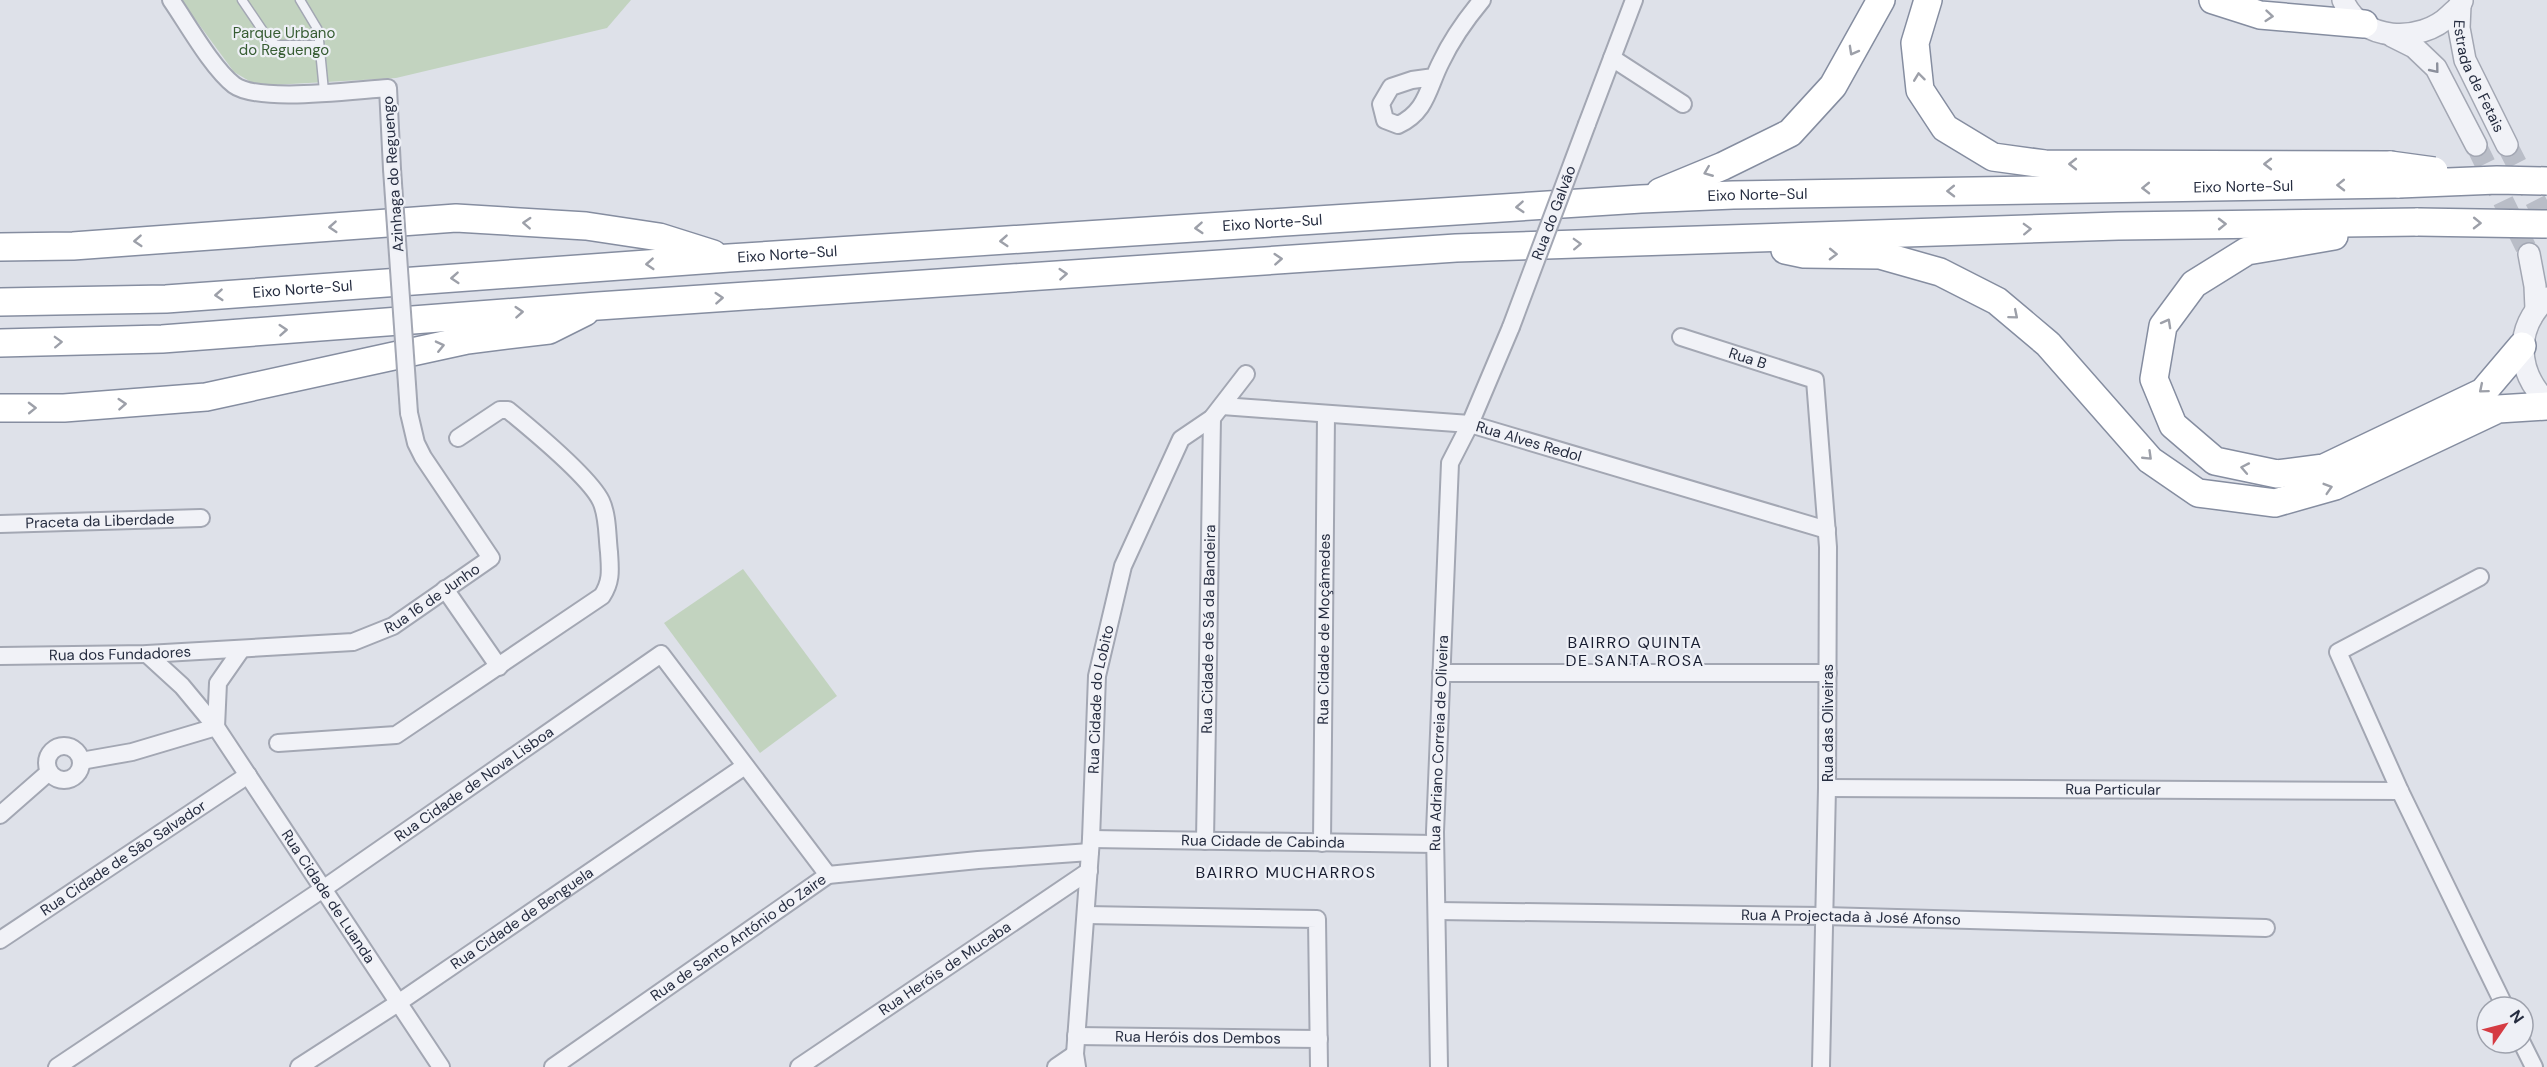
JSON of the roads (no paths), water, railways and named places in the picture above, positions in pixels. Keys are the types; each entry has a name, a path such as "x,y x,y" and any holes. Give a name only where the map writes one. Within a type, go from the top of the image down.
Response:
{"highway":[{"path":"1641,199 1724,166 1790,133 1833,86 1881,0"},
{"path":"1928,0 1915,44 1920,90 1945,128 1994,157 2045,164 2395,175"},
{"path":"2213,0 2260,15 2364,24"},
{"name":"Eixo Norte-Sul","path":"0,302 166,299 729,258 1641,199 2395,175 2547,181"},
{"path":"0,247 73,246 456,219 586,226 659,237 729,258"},
{"path":"2418,222 2247,251 2194,284 2163,326 2154,379 2173,425 2215,461 2277,474 2324,468 2483,392 2522,346"},
{"path":"0,344 162,339 598,306 1433,249 2118,226 2418,222 2547,224"},
{"path":"1734,238 1804,254 1880,255 1940,272 1997,301 2048,344 2150,460 2198,493 2275,503 2335,486 2498,409 2547,404"},
{"path":"0,408 64,408 206,397 467,340 549,330 598,306"}],"street":[{"name":"Azinhaga do Reguengo","path":"171,0 222,72 239,88 265,95 388,88 409,412"},
{"path":"1434,77 1441,60 1482,0"},
{"name":"Rua do Galvão","path":"1470,424 1511,327 1634,0"},
{"path":"2343,0 2364,24"},
{"path":"2389,35 2416,35 2441,24 2461,3"},
{"name":"Estrada de Fetais","path":"2461,3 2459,28 2465,60 2507,145"},
{"name":"Estrada de Fetais","path":"2364,24 2414,47 2436,68 2476,145"},
{"path":"1612,58 1683,104"},
{"path":"2529,254 2541,303 2522,346 2524,369 2535,390 2547,404"},
{"name":"Rua B","path":"1681,337 1815,380"},
{"name":"Rua Cidade do Lobito","path":"1076,1060 1089,871 1097,676 1123,566 1180,439 1217,412 1246,374"},
{"name":"Rua das Oliveiras","path":"1815,380 1827,530 1827,788 1821,1067"},
{"path":"278,743 396,735 602,596 609,585 611,572 606,520 601,502 589,484 508,410 500,410 458,438"},
{"name":"Rua 16 de Junho","path":"241,650 332,645 363,639 393,626 491,558 423,457 416,443 409,412"},
{"name":"Rua Alves Redol","path":"1217,412 1326,415 1470,424 1827,530"},
{"name":"Rua Cidade de Sá da Bandeira","path":"1205,841 1217,412"},
{"name":"Rua Cidade de Moçâmedes","path":"1322,843 1326,415"},
{"name":"Rua Adriano Correia de Oliveira","path":"1439,1067 1435,844 1450,463 1470,424"},
{"name":"Praceta da Liberdade","path":"0,524 201,518"},
{"path":"2480,577 2338,652 2400,791 2499,995"},
{"path":"446,589 499,667"},
{"path":"81,761 132,752 216,727 218,683 241,650"},
{"name":"Rua dos Fundadores","path":"3,660 241,650"},
{"name":"Rua Cidade de Luanda","path":"147,654 182,686 216,727 441,1067"},
{"name":"Rua Cidade de Nova Lisboa","path":"57,1067 323,889 661,654 828,875"},
{"path":"1441,674 1828,673"},
{"path":"60,746 77,751 81,761 79,772 69,780 58,779 49,772 47,758 54,748 60,746"},
{"name":"Rua Cidade de Benguela","path":"299,1067 398,1003 745,766"},
{"path":"0,815 49,772"},
{"name":"Rua Cidade de São Salvador","path":"0,940 248,775"},
{"name":"Rua Particular","path":"1827,788 2400,791"},
{"name":"Rua Cidade de Cabinda","path":"1090,846 1205,841 1435,844"},
{"name":"Rua de Santo António do Zaire","path":"553,1067 828,875 1090,846"},
{"name":"Rua Heróis de Mucaba","path":"799,1067 1089,871"},
{"name":"Rua A Projectada à José Afonso","path":"1437,911 1824,916 2266,928"},
{"path":"1086,915 1317,919 1319,1067"},
{"name":"Rua Heróis dos Dembos","path":"1077,1036 1319,1039"},
{"path":"1056,1067 1076,1060"}],"lane":[{"path":"242,0 265,34 276,45 319,45"},
{"path":"300,0 316,24 324,91"}],"tunnel":[{"path":"2476,145 2529,254"},
{"path":"2507,145 2547,223"}],"district":[{"name":"BAIRRO QUINTA DE SANTA ROSA","path":"1635,651"},
{"name":"BAIRRO MUCHARROS","path":"1286,872"}],"park label":[{"name":"Parque Urbano do Reguengo","path":"284,42"}]}
